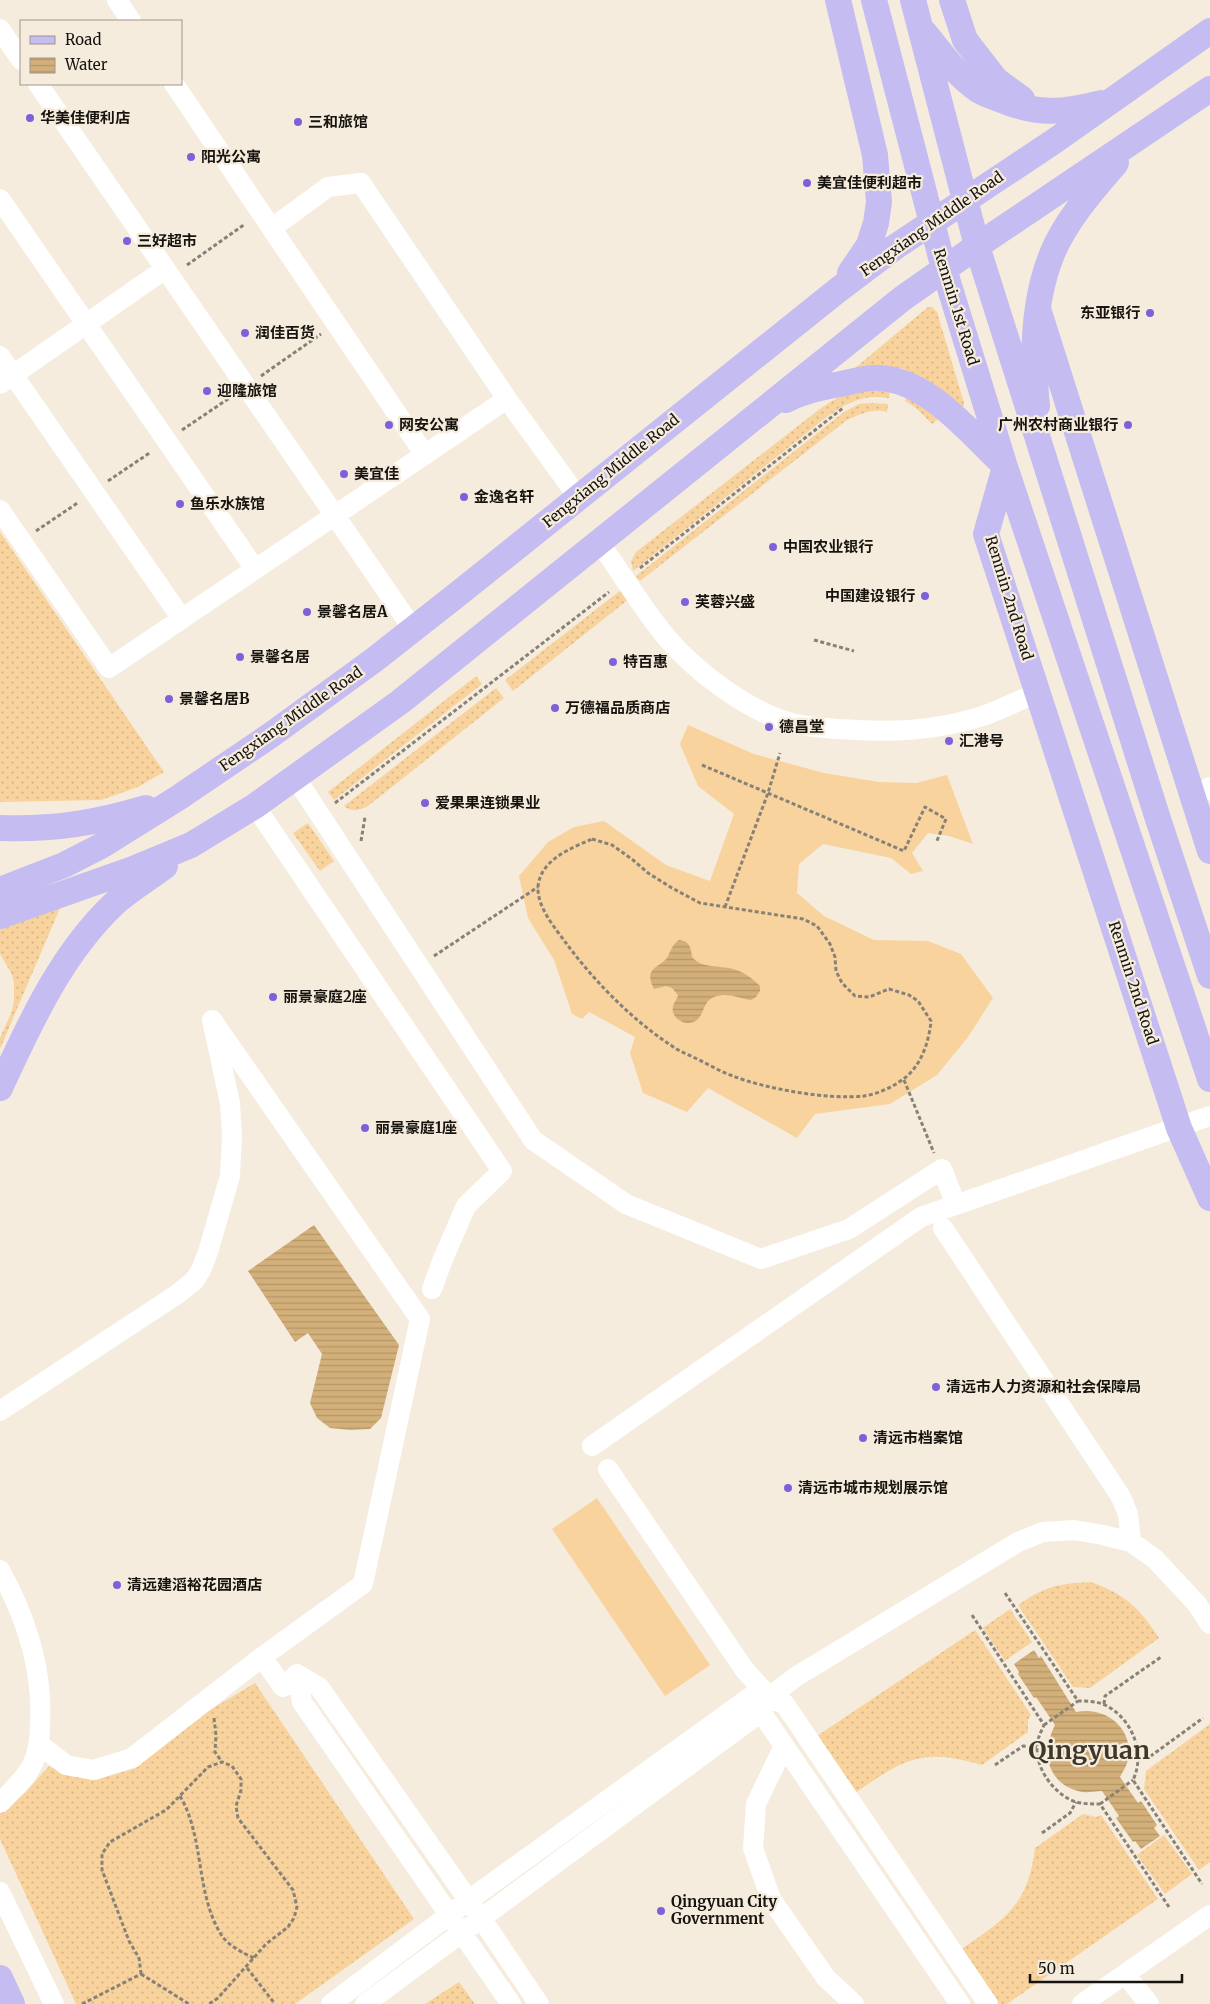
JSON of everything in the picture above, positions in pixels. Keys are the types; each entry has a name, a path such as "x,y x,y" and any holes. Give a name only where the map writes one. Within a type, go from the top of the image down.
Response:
{"main road":[{"path":"838,0 875,154 879,202 876,224 868,245 838,290"},
{"name":"Renmin 1st Road","path":"874,0 944,269 1005,467"},
{"path":"913,0 977,246 1158,819 1210,976"},
{"path":"952,0 965,40 996,80 1038,111"},
{"path":"920,27 954,69 978,90 1010,103 1038,111 1074,110 1114,99"},
{"name":"Fengxiang Middle Road","path":"0,890 64,865 101,846 178,798 271,735 413,629 838,290 931,222 1053,142 1210,31"},
{"path":"0,1088 36,1013 79,943 117,901 191,845 254,806 400,702 903,298 1210,89"},
{"path":"1043,454 1037,399 1035,352 1038,309 1043,279 1052,253 1069,223 1118,161 1157,125"},
{"path":"1038,309 1202,792 1210,851"},
{"path":"757,415 795,395 822,388 878,378 899,381 920,390 942,406 1005,467 1210,1079"},
{"name":"Renmin 2nd Road","path":"1005,467 986,534 1180,1128 1210,1198"},
{"path":"1126,827 1124,804 1131,797 1136,796 1147,802 1158,819"},
{"path":"0,828 52,828 86,824 178,798"},
{"path":"0,916 133,869 191,845"},
{"path":"0,1978 12,2004"}],"street":[{"path":"117,0 130,20"},
{"path":"0,29 20,59"},
{"path":"39,85 413,629"},
{"path":"175,85 425,455"},
{"path":"267,220 328,187 361,183 507,399 578,498"},
{"path":"0,199 255,569"},
{"path":"7,380 86,324 168,273"},
{"path":"0,356 7,380 182,619"},
{"path":"0,510 109,668 507,399"},
{"path":"599,542 667,638 720,692 791,723 828,728 915,734 984,716 1039,692"},
{"path":"295,777 533,1140 626,1204 761,1259 850,1229 942,1169 956,1204"},
{"path":"254,806 502,1171 466,1206 442,1259 432,1289"},
{"path":"0,1411 176,1295 194,1281 201,1270 230,1176 232,1136 230,1103 212,1020 420,1319 363,1584 262,1656 132,1758 93,1770 66,1765 39,1744"},
{"path":"592,1446 921,1217 1210,1116"},
{"path":"943,1228 1121,1498 1128,1514 1130,1542"},
{"path":"608,1469 744,1669 765,1705 784,1746 960,2004"},
{"path":"365,2004 765,1705 797,1676 1018,1542 1043,1532 1074,1530 1130,1542 1155,1559 1168,1572 1197,1604 1210,1624"},
{"path":"0,1570 25,1626 36,1662 41,1701 39,1744 32,1765 16,1788 0,1803"},
{"path":"262,1656 284,1687 297,1674"},
{"path":"297,1674 319,1687 469,1900 539,2004"},
{"path":"297,1674 302,1702 511,2004"},
{"path":"331,2004 469,1900 753,1695 765,1705 784,1703 988,2004"},
{"path":"784,1746 756,1804 754,1848 771,1899 826,1978 854,2004"},
{"path":"0,1892 54,2004"},
{"path":"1082,2004 1210,1915"},
{"path":"1125,1974 1149,2004"}],"path":[{"path":"168,273 267,220"},
{"path":"814,640 854,652"},
{"path":"725,907 768,793 780,753"},
{"path":"702,765 904,851 925,807 946,819 936,843"},
{"path":"592,839 612,846 648,873 700,903 803,919 817,926 830,944 835,957 836,970 842,983 855,996 869,997 889,989 909,994 918,1000 932,1021 929,1040 920,1060 904,1080 886,1089 864,1096 796,1093 734,1076 673,1047 624,1009 574,953 554,926 541,905 538,887 542,870 572,847 592,839"},
{"path":"419,966 538,887"},
{"path":"904,1080 942,1169"},
{"path":"1005,1592 1078,1701"},
{"path":"972,1616 1044,1725"},
{"path":"1104,1704 1105,1696 1161,1657"},
{"path":"206,1700 214,1717 216,1734 215,1752 222,1762 232,1766 241,1780 241,1790 236,1806 238,1818 293,1890 297,1907 294,1918 288,1927 266,1944 247,1968 218,1998 209,2004"},
{"path":"1078,1701 1092,1701 1104,1704 1126,1722 1133,1734 1138,1760 1137,1771 1133,1780 1100,1804 1076,1802 1063,1795 1052,1785 1041,1766 1037,1747 1044,1725 1078,1701"},
{"path":"1138,1760 1148,1758 1203,1718"},
{"path":"995,1765 1023,1746 1037,1747"},
{"path":"141,1974 139,1958 119,1917 102,1870 102,1854 110,1842 166,1810 208,1767 222,1762"},
{"path":"1133,1780 1202,1884"},
{"path":"180,1796 186,1807 193,1830 211,1912 223,1937 243,1953 254,1958"},
{"path":"1042,1833 1070,1814 1076,1802"},
{"path":"1100,1804 1169,1907"},
{"path":"247,1968 275,2004"},
{"path":"82,2004 141,1974"},
{"path":"141,1974 190,2004"}],"shaded area":[{"path":"928,307 932,307 937,312 964,403 961,409 915,375 901,368 855,368"},
{"path":"890,389 889,398 872,397 857,400 828,416 633,571 631,561 636,552 821,408 839,397 854,392"},
{"path":"908,392 938,419 932,424 916,408 905,401"},
{"path":"859,404 888,404 887,412 871,411 847,420 640,581 636,576 844,412"},
{"path":"0,532 164,772 138,787 101,800 0,802"},
{"path":"621,590 629,599 513,691 505,680"},
{"path":"476,676 482,684 334,800 328,792"},
{"path":"496,688 504,698 368,806 356,810 344,806"},
{"path":"688,725 754,754 824,773 879,782 916,783 947,775 973,844 949,836 928,833 912,853 923,871 911,874 891,858 823,844 799,864 797,893 824,916 874,940 928,941 961,954 993,998 968,1037 937,1075 890,1104 815,1114 797,1138 708,1088 687,1112 643,1093 630,1053 635,1037 589,1012 582,1019 572,1014 554,960 528,918 519,876 548,842 574,827 604,821 666,865 710,881 734,814 698,786 680,744"},
{"path":"308,823 334,861 320,871 293,833"},
{"path":"60,908 0,1049 0,1038 12,1011 14,982 0,954 0,929"},
{"path":"597,1498 710,1665 665,1696 552,1529"},
{"path":"1090,1582 1112,1591 1130,1603 1145,1618 1159,1638 1090,1688 1073,1687 1018,1605 1052,1587"},
{"path":"1010,1609 1032,1642 1005,1661 983,1628"},
{"path":"975,1630 1031,1715 1028,1720 1028,1732 982,1765 944,1757 928,1757 914,1760 901,1764 855,1793 814,1738"},
{"path":"255,1683 414,1919 295,2004 76,2004 0,1839 0,1813 26,1792 49,1766 66,1775 96,1780 136,1768 200,1716"},
{"path":"1210,1724 1210,1862 1199,1870 1144,1789 1146,1771"},
{"path":"1083,1814 1096,1817 1101,1815 1158,1899 1007,2004 994,2004 962,1957 963,1948 1003,1918 1021,1897 1032,1867 1035,1848"},
{"path":"1164,1835 1192,1874 1165,1894 1137,1855"},
{"path":"459,1982 475,2004 425,2004"}],"water":[{"path":"679,940 688,943 692,957 696,961 711,966 733,969 751,978 760,986 760,991 756,997 751,1000 726,995 717,996 709,1000 697,1020 689,1023 680,1021 673,1011 678,995 672,988 666,986 654,989 650,976 654,968 665,960"},
{"path":"314,1225 399,1345 381,1418 370,1429 330,1428 317,1418 310,1403 322,1354 308,1333 295,1342 248,1271"},
{"path":"1034,1650 1039,1658 1041,1656 1076,1712 1096,1712 1105,1715 1120,1727 1125,1735 1129,1755 1127,1764 1120,1777 1138,1803 1141,1801 1157,1825 1154,1828 1160,1836 1141,1849 1135,1841 1133,1842 1116,1818 1119,1816 1102,1791 1082,1792 1070,1788 1061,1783 1050,1767 1048,1747 1055,1725 1036,1697 1034,1698 1018,1674 1019,1672 1014,1664"}],"place":[{"name":"华美佳便利店","path":"30,118"},
{"name":"三和旅馆","path":"298,122"},
{"name":"阳光公寓","path":"191,157"},
{"name":"美宜佳便利超市","path":"807,183"},
{"name":"三好超市","path":"127,241"},
{"name":"东亚银行","path":"1150,313"},
{"name":"润佳百货","path":"245,333"},
{"name":"迎隆旅馆","path":"207,391"},
{"name":"网安公寓","path":"389,425"},
{"name":"广州农村商业银行","path":"1128,425"},
{"name":"美宜佳","path":"344,474"},
{"name":"金逸名轩","path":"464,497"},
{"name":"鱼乐水族馆","path":"180,504"},
{"name":"中国农业银行","path":"773,547"},
{"name":"中国建设银行","path":"925,596"},
{"name":"芙蓉兴盛","path":"685,602"},
{"name":"景馨名居A","path":"307,612"},
{"name":"景馨名居","path":"240,657"},
{"name":"特百惠","path":"613,662"},
{"name":"景馨名居B","path":"169,699"},
{"name":"万德福品质商店","path":"555,708"},
{"name":"德昌堂","path":"769,727"},
{"name":"汇港号","path":"949,741"},
{"name":"爱果果连锁果业","path":"425,803"},
{"name":"丽景豪庭2座","path":"273,997"},
{"name":"丽景豪庭1座","path":"365,1128"},
{"name":"清远市人力资源和社会保障局","path":"936,1387"},
{"name":"清远市档案馆","path":"863,1438"},
{"name":"清远市城市规划展示馆","path":"788,1488"},
{"name":"清远建滔裕花园酒店","path":"117,1585"},
{"name":"Qingyuan City Government","path":"661,1911"}],"district":[{"name":"Qingyuan","path":"1089,1750"}]}
